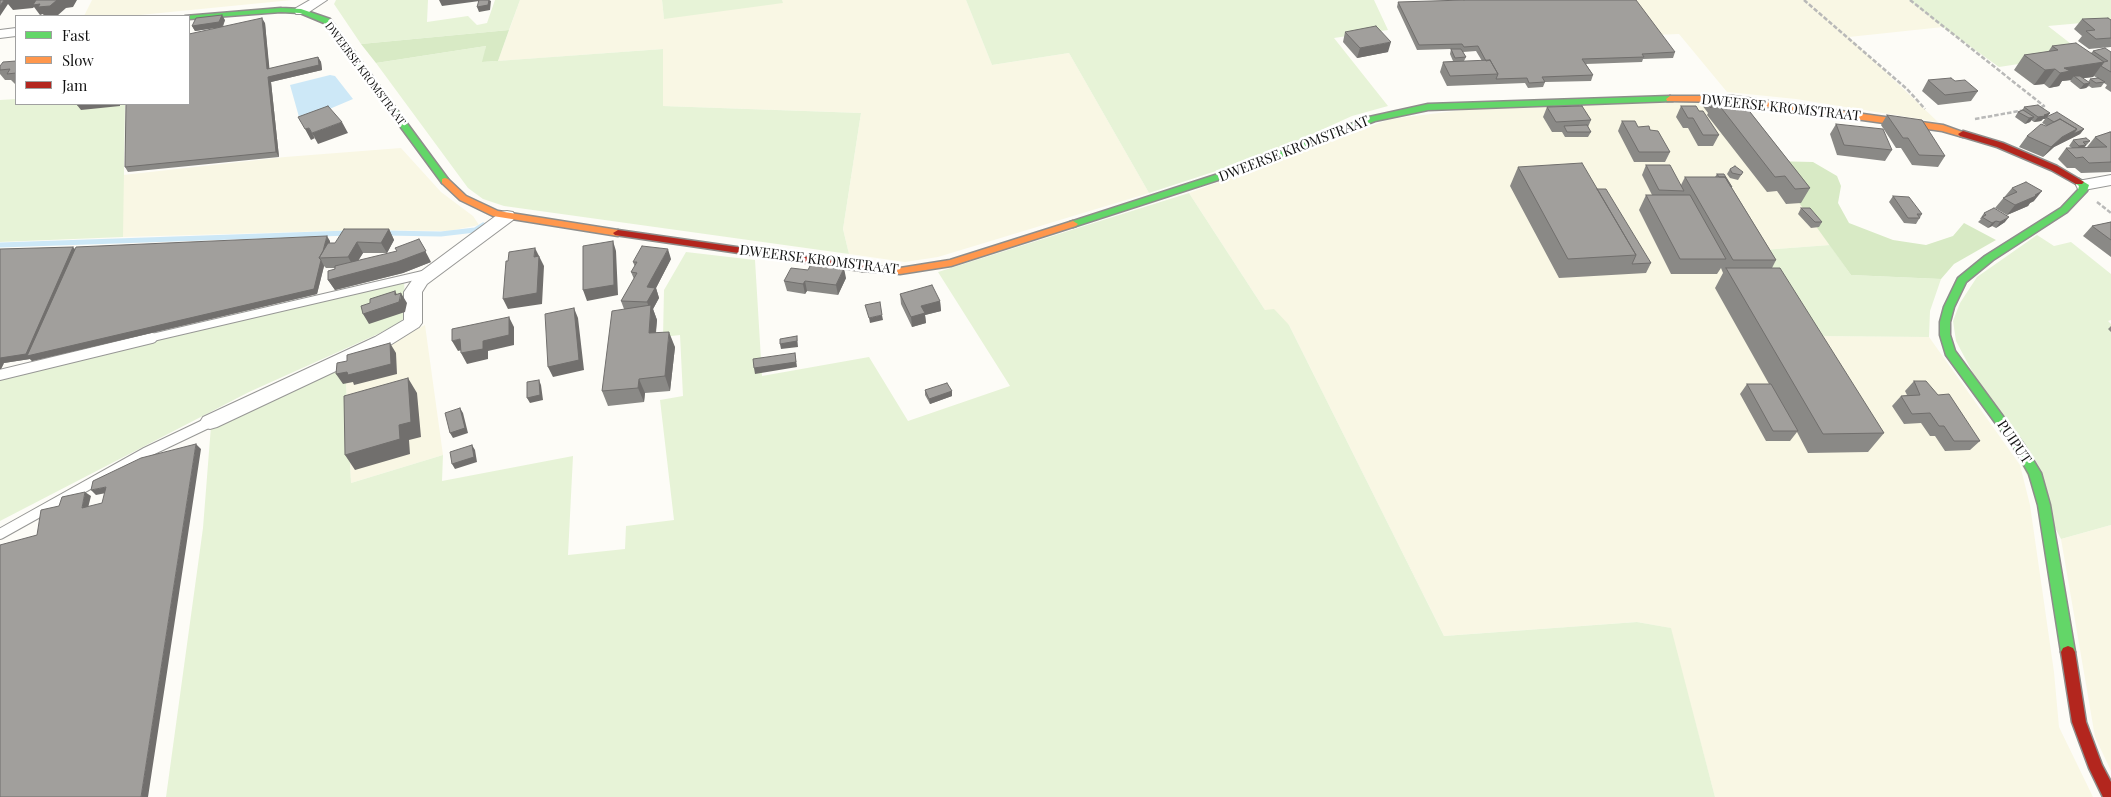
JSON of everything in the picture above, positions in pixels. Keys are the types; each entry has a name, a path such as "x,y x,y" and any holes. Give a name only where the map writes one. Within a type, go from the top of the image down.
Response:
{"street":[{"path":"301,11 320,0"},
{"name":"DWEERSE KROMSTRAAT","path":"190,17 254,11 301,11 316,15 327,21 449,186 462,198 477,206 507,216 900,271 951,263 1241,170 1372,119 1428,107 1629,99 1732,99 1943,128 2000,145 2054,168 2084,185"},
{"path":"0,34 15,32"},
{"path":"2084,185 2111,180"},
{"name":"PUIPUT","path":"2084,185 2080,196 2064,210 1989,258 1962,280 1948,307 1945,335 1956,360 2020,448 2035,473 2044,505 2079,722 2096,768 2111,797"},
{"path":"210,422 381,342 413,323 414,292 421,280 507,216"}],"lane":[{"path":"0,375 60,359 432,272"},
{"path":"0,534 145,454 210,422"}],"path":[{"path":"1804,0 1907,89 1943,128 1961,122 2026,110"},
{"path":"1910,0 2044,106 2035,108"}],"shaded area":[{"path":"92,0 292,0 140,15 84,15"},
{"path":"520,0 662,0 664,18 782,0 966,0 992,65 1069,53 1149,193 938,257 905,262 849,254 843,229 861,113 663,106 663,49 498,61"},
{"path":"1632,0 1909,0 1943,27 1849,37 1938,122 1796,99 1727,92 1679,34 1653,35"},
{"path":"1726,101 1830,245 1763,250 1807,336 1929,337 2020,465 2030,505 2054,672 2059,727 2093,797 1715,797 1670,628 1637,622 1444,636 1289,325 1265,310 1189,193 1390,119 1479,108"},
{"path":"401,148 441,192 473,216 479,225 449,231 367,230 123,237 123,175 285,157"},
{"path":"425,325 443,455 351,483 345,364"},
{"path":"2111,525 2111,771 2095,737 2061,539"}],"green space":[{"path":"336,0 428,0 427,22 468,16 477,25 487,23 495,0 520,0 509,30 361,44 334,4"},
{"path":"662,0 782,0 783,3 664,19"},
{"path":"966,0 1374,0 1388,30 1334,38 1388,106 1352,116 1268,154 1149,193 1069,53 992,65"},
{"path":"1909,0 2111,0 2111,24 2104,21 2048,26 2084,54 1999,67"},
{"path":"509,30 498,61 482,62 486,46 376,63 361,44"},
{"path":"486,46 483,62 663,49 663,106 861,113 843,229 849,254 504,206 483,199 468,188 376,63"},
{"path":"15,99 15,105 125,105 123,237 0,242 0,100"},
{"path":"1769,161 1813,162 1837,176 1841,186 1838,203 1849,223 1893,240 1926,245 1953,236 1964,223 1996,240 1954,264 1941,279 1851,275"},
{"path":"1189,193 1265,310 1274,309 1289,325 1444,636 1637,622 1671,628 1715,797 166,797 203,528 211,426 345,364 351,483 443,455 442,481 573,456 568,555 625,549 626,526 674,520 660,400 683,396 680,335 663,337 664,290 686,252 755,260 762,376 869,357 908,421 1010,386 938,272"},
{"path":"2037,235 2054,246 2071,242 2111,274 2111,320 2108,321 2111,324 2111,525 2061,539 1956,341 1953,321 1960,303 1977,277"},
{"path":"1830,245 1851,275 1941,279 1930,311 1929,337 1807,336 1763,250"},
{"path":"404,282 406,312 402,321 378,334 249,392 0,521 0,377"}],"water":[{"path":"330,75 335,76 353,99 313,116 299,117 290,85"}],"building":[{"path":"36,0 57,0 50,6 38,7 40,4 33,5"},
{"path":"479,0 489,0 488,5 477,7"},
{"path":"1636,0 1675,52 1642,54 1644,57 1582,59 1593,75 1542,77 1545,82 1529,83 1527,78 1496,79 1498,74 1490,60 1486,61 1478,46 1464,47 1462,44 1419,45 1398,2"},
{"path":"222,15 219,22 192,26 196,18"},
{"path":"262,18 267,69 318,57 319,65 268,77 276,152 125,167 126,105 190,105 190,34"},
{"path":"2108,18 2111,20 2111,38 2096,39 2086,31 2095,30 2082,19"},
{"path":"1376,26 1391,42 1360,48 1345,32"},
{"path":"2076,43 2104,62 2064,68 2070,71 2060,73 2055,69 2045,70 2024,55 2058,50 2052,46"},
{"path":"2105,48 2111,52 2111,72 2101,66 2104,62 2108,61 2093,51"},
{"path":"1451,49 1461,49 1466,57 1455,58"},
{"path":"1490,60 1498,74 1450,76 1443,62"},
{"path":"15,61 15,73 7,74 10,69 0,70 3,62"},
{"path":"2074,76 2080,76 2090,83 2084,84"},
{"path":"1951,78 1955,81 1965,80 1978,91 1945,95 1928,80"},
{"path":"2098,78 2105,82 2096,83 2090,79"},
{"path":"1739,98 1810,188 1795,189 1785,176 1775,177 1715,100"},
{"path":"1722,99 1715,100 1711,108 1704,100"},
{"path":"2038,105 2050,113 2038,117 2024,107"},
{"path":"328,106 342,122 312,133 309,128 305,129 298,117"},
{"path":"1582,106 1591,120 1556,122 1547,107"},
{"path":"1681,106 1696,106 1699,111 1703,111 1719,135 1703,135 1693,118 1688,118"},
{"path":"2023,110 2034,117 2029,118 2018,112"},
{"path":"2057,112 2084,129 2073,134 2077,129 2060,119 2054,122 2046,117"},
{"path":"1887,115 1922,120 1945,156 1919,155 1908,138 1903,138"},
{"path":"2060,119 2077,129 2062,137 2051,147 2027,136 2041,124 2046,126"},
{"path":"1622,121 1635,121 1638,127 1649,126 1650,130 1658,131 1670,152 1639,152"},
{"path":"1836,124 1883,129 1892,150 1844,145"},
{"path":"1587,125 1591,132 1567,132 1564,126"},
{"path":"2111,132 2111,162 2089,163 2083,157 2076,158 2066,148 2107,147 2095,137"},
{"path":"2086,138 2090,141 2083,142 2086,145 2079,146 2073,140"},
{"path":"1582,163 1636,255 1568,259 1518,167"},
{"path":"1646,165 1670,165 1684,191 1659,190"},
{"path":"1735,166 1743,172 1741,175 1732,173 1730,169"},
{"path":"1717,174 1724,174 1732,187 1725,177 1719,177"},
{"path":"1685,177 1725,177 1776,260 1733,260"},
{"path":"2026,182 2042,191 2036,196 2015,205 2003,198 2017,192 2012,188"},
{"path":"1597,189 1606,189 1651,263 1632,264 1636,255"},
{"path":"1646,195 1690,195 1726,259 1680,259"},
{"path":"1893,196 1909,197 1922,214 1917,214 1920,218 1908,218"},
{"path":"1801,208 1810,208 1822,222 1815,222"},
{"path":"1994,208 2009,217 2000,222 1992,223 1982,217 1986,215 1984,213"},
{"path":"2111,222 2111,240 2092,226"},
{"path":"344,229 389,229 381,243 357,242 348,257 319,258 328,243 335,243"},
{"path":"327,236 319,258 321,260 314,289 27,356 76,247"},
{"path":"419,239 426,251 397,262 328,280 328,271 335,269 335,266 397,251 395,248"},
{"path":"613,241 614,285 583,290 583,246"},
{"path":"642,246 668,249 647,287 655,288 647,302 621,301 637,273 631,272 637,262 633,262"},
{"path":"73,247 26,354 0,358 0,249"},
{"path":"535,248 534,257 539,256 537,293 503,299 506,261 508,261 509,252"},
{"path":"811,264 844,268 836,285 805,281 803,284 784,281 791,268 808,270"},
{"path":"1726,268 1780,268 1884,433 1823,434"},
{"path":"932,285 940,301 921,306 925,313 911,317 900,294"},
{"path":"395,291 395,295 401,293 399,302 363,314 361,306 370,303 370,299"},
{"path":"880,302 882,315 869,318 865,305"},
{"path":"651,305 649,333 669,332 665,376 639,379 638,388 602,391 612,311"},
{"path":"574,308 579,360 548,367 545,314"},
{"path":"509,317 509,335 483,341 483,349 461,353 460,339 452,341 452,329"},
{"path":"797,336 797,341 780,344 780,339"},
{"path":"390,343 391,364 348,375 347,372 336,374 337,363 347,361 347,355"},
{"path":"795,353 796,362 754,368 753,359"},
{"path":"408,378 411,422 399,425 400,439 345,455 344,396"},
{"path":"539,380 540,395 527,398 527,382"},
{"path":"1914,381 1926,381 1938,395 1949,394 1980,441 1954,441 1944,426 1939,426 1930,413 1912,414 1901,396 1920,395"},
{"path":"947,383 952,391 929,399 925,390"},
{"path":"1747,384 1771,384 1798,431 1773,431"},
{"path":"460,408 465,428 450,433 445,413"},
{"path":"196,444 141,797 0,797 0,545 37,535 41,510 59,506 62,497 85,492 82,508 102,503 106,487 91,490 93,481 141,458"},
{"path":"472,445 474,457 452,464 450,452"}],"waterway":[{"path":"384,233 441,234 475,230 483,225"},
{"path":"0,245 349,233"}],"traffic: fast":[{"path":"190,17 281,10 301,11 327,21 445,181"},
{"path":"1073,224 1249,167 1372,119 1428,107 1670,99"},
{"path":"2068,652 2044,505 2035,473 2020,448 1950,352 1945,335 1945,322 1949,307 1962,280 1989,258 2064,210 2082,191 2084,185 2079,182"}],"traffic: slow":[{"path":"1670,99 1732,99 1943,128 1963,134"},
{"path":"445,181 463,198 496,214 618,233"},
{"path":"862,268 900,271 951,263 1073,224"}],"traffic: jam":[{"path":"1963,134 2000,145 2054,168 2079,182"},
{"path":"618,233 862,268"},
{"path":"2068,652 2079,722 2096,768 2111,797"}]}
